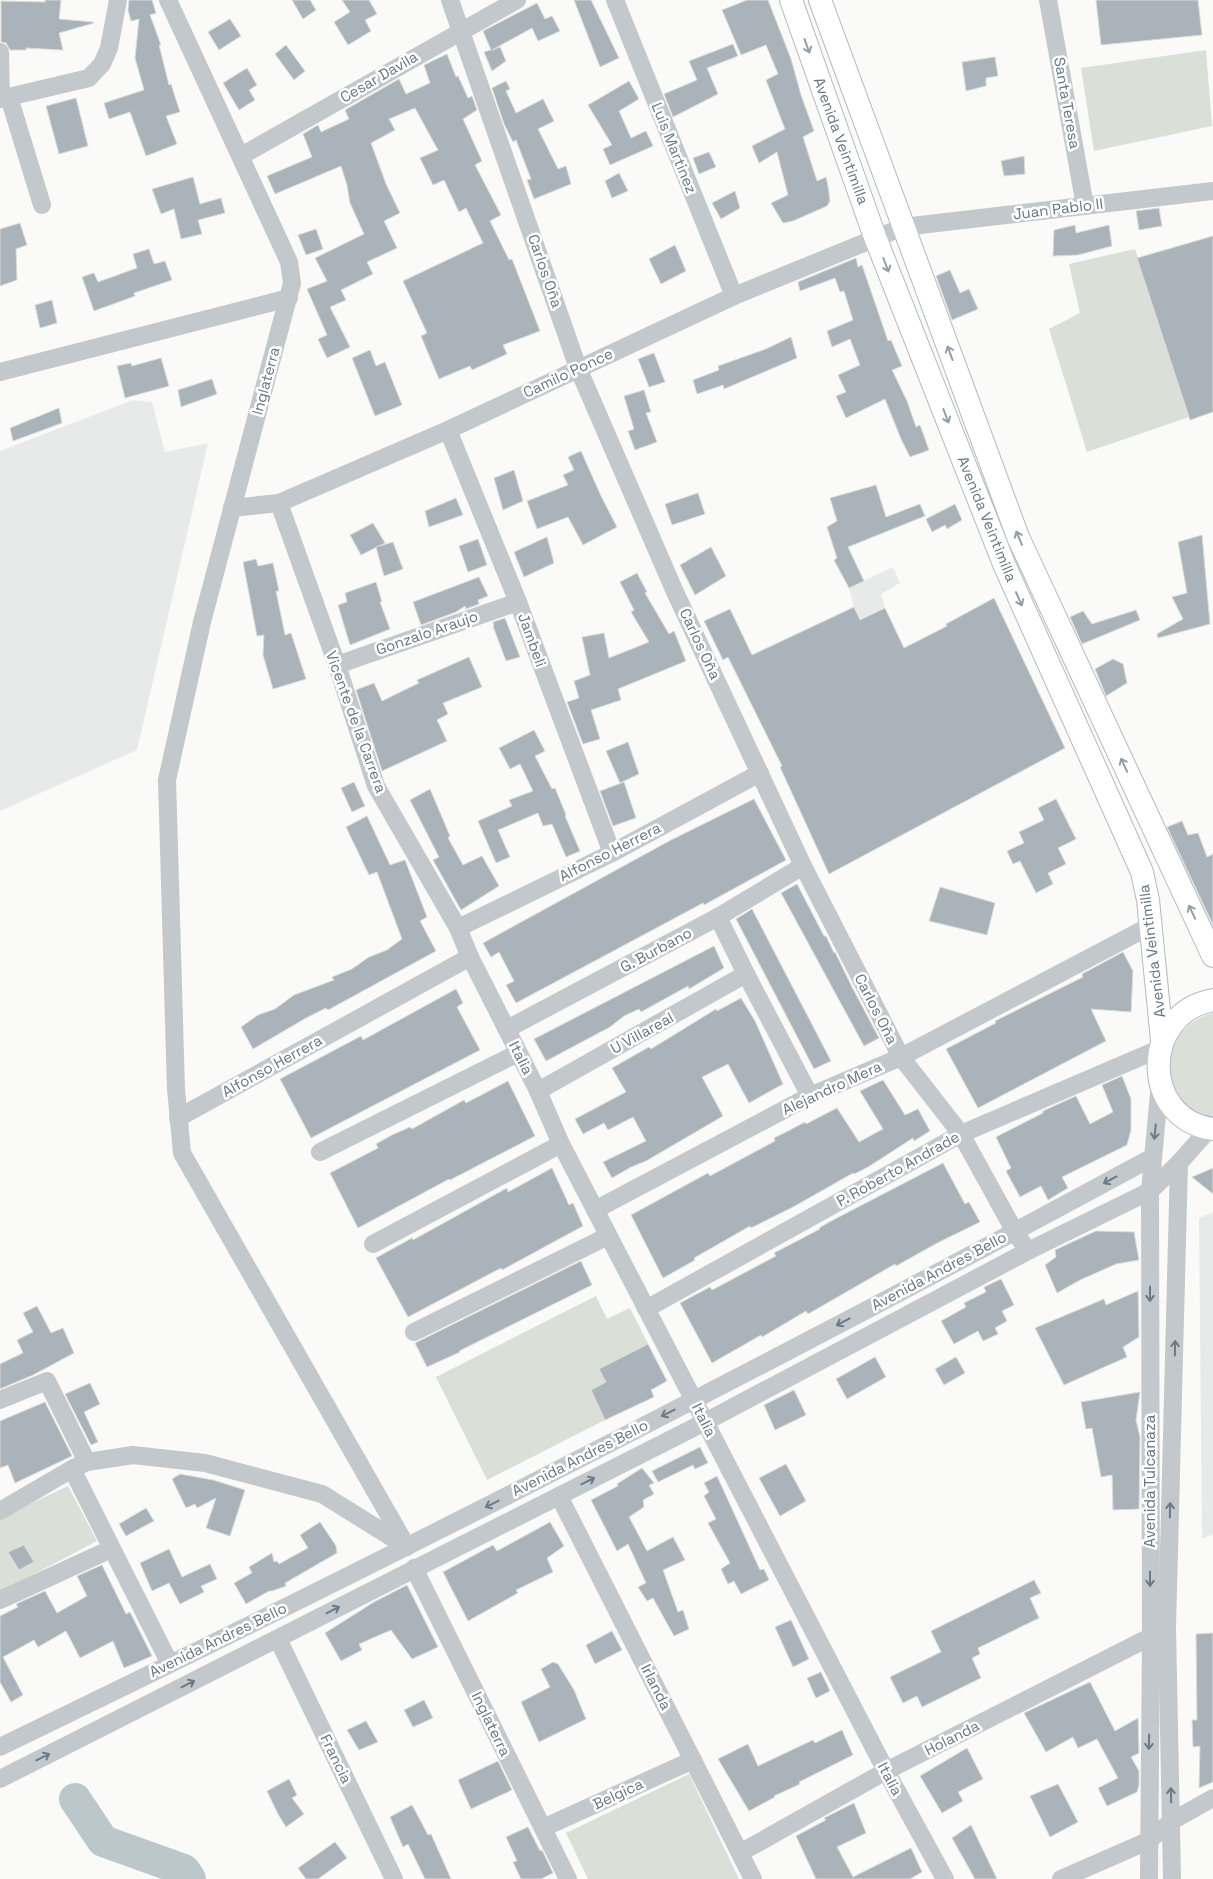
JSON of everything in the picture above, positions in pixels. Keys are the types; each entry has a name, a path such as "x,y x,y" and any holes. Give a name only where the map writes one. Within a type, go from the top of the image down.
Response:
{"main road":[{"name":"Avenida Veintimilla","path":"791,0 876,237 1004,564 1142,872 1148,900 1161,1045 1158,1066 1160,1083"},
{"name":"Avenida Veintimilla","path":"820,0 1018,537 1213,956"},
{"path":"1161,1045 1174,1022 1190,1008 1213,1000"},
{"path":"1160,1083 1168,1099 1179,1113 1194,1123 1212,1128"}],"street":[{"path":"4,98 89,78 102,64 109,48 118,0"},
{"name":"Inglaterra","path":"168,0 289,262 292,283 202,622 167,780 176,1089 182,1153 407,1547"},
{"name":"Carlos Oña","path":"450,0 578,368 675,592 803,866 901,1057 961,1134 1015,1232 1028,1251"},
{"name":"Cesar Davila","path":"241,156 517,0"},
{"name":"Luis Martinez","path":"615,0 734,296"},
{"name":"Santa Teresa","path":"1048,0 1085,206"},
{"path":"0,52 4,98 42,205"},
{"name":"Juan Pablo II","path":"903,227 1213,191"},
{"name":"Camilo Ponce","path":"232,508 279,503 448,430 734,296 903,227"},
{"path":"0,372 288,298"},
{"name":"Jambeli","path":"448,430 518,602 612,853"},
{"path":"974,489 997,480"},
{"name":"Vicente de la Carrera","path":"279,503 337,665 376,786 458,928 470,957"},
{"name":"Gonzalo Araujo","path":"337,665 518,602"},
{"name":"Alfonso Herrera","path":"458,928 612,853 760,773"},
{"name":"G. Burbano","path":"507,1029 718,917 803,866"},
{"path":"718,917 810,1096"},
{"path":"718,917 810,1096"},
{"name":"Alejandro Mera","path":"595,1210 810,1096 901,1057 1150,926"},
{"name":"Alfonso Herrera","path":"178,1118 470,957"},
{"name":"Italia","path":"470,957 538,1091 561,1144 608,1236 886,1772 945,1879"},
{"name":"U Villareal","path":"538,1091 746,974"},
{"name":"P. Roberto Andrade","path":"646,1309 961,1134 1161,1045"},
{"path":"320,1152 518,1053"},
{"name":"Avenida Tulcanaza","path":"1149,1879 1150,1191 1160,1083"},
{"path":"1179,1163 1212,1128"},
{"path":"373,1244 561,1144"},
{"name":"Avenida Andres Bello","path":"0,1747 407,1547 1015,1232 1153,1157"},
{"name":"Avenida Tulcanaza","path":"1172,1879 1167,1628 1179,1163"},
{"name":"Avenida Andres Bello","path":"0,1779 705,1422 1028,1251 1150,1191 1179,1163"},
{"path":"414,1332 608,1236"},
{"path":"0,1400 47,1381 111,1549 170,1664"},
{"path":"0,1510 80,1466 133,1455 205,1463 322,1494 407,1547"},
{"name":"Irlanda","path":"559,1496 753,1879"},
{"path":"0,1600 111,1549"},
{"name":"Inglaterra","path":"414,1568 568,1879"},
{"name":"Holanda","path":"740,1853 886,1772 1167,1628"},
{"name":"Francia","path":"278,1639 394,1879"},
{"name":"Belgica","path":"543,1828 692,1760"},
{"path":"1060,1879 1148,1841 1172,1821 1213,1798"}],"shaded area":[{"path":"1206,50 1212,126 1094,151 1081,68"},
{"path":"1135,249 1189,417 1087,452 1049,329 1080,313 1069,264"},
{"path":"133,400 152,402 165,452 208,443 137,750 0,811 0,451"},
{"path":"893,567 900,583 881,594 885,608 860,620 849,588"},
{"path":"1213,1013 1213,1118 1200,1114 1183,1102 1174,1089 1169,1074 1170,1058 1174,1044 1183,1030 1196,1020"},
{"path":"1213,1212 1213,1534 1202,1539 1199,1218"},
{"path":"596,1296 607,1319 630,1308 648,1344 599,1369 606,1382 591,1391 605,1420 487,1480 436,1377"},
{"path":"68,1486 97,1541 0,1592 0,1518"},
{"path":"689,1774 739,1879 588,1879 566,1833"}],"building":[{"path":"45,0 61,0 59,19 94,23 59,33 63,50 26,48 26,50 10,50 6,43 1,42 1,1 45,2"},
{"path":"129,0 152,0 156,13 150,15 161,45 159,45 169,85 171,84 180,112 166,116 177,144 146,156 130,112 109,119 104,103 144,90 135,58 139,19 131,21 128,10"},
{"path":"292,0 310,0 316,10 303,19"},
{"path":"342,0 369,0 377,14 365,20 371,31 348,45 334,22 350,12"},
{"path":"574,0 591,0 619,58 600,67"},
{"path":"747,0 768,0 791,59 814,131 803,137 817,181 826,177 828,186 830,201 827,206 793,221 783,223 771,203 788,195 777,152 759,163 752,146 785,129 766,80 778,74 766,45 741,55 722,10"},
{"path":"1096,0 1198,0 1202,35 1101,45"},
{"path":"537,3 545,19 552,16 560,31 538,41 532,28 492,50 500,47 506,61 492,71 484,52 491,50 483,31"},
{"path":"230,19 241,36 219,50 208,32"},
{"path":"733,44 738,56 707,68 718,94 673,117 664,94 697,80 689,61"},
{"path":"286,45 305,71 294,80 275,54"},
{"path":"447,54 456,77 458,76 468,98 472,96 477,110 463,119 482,161 475,165 501,215 490,221 509,260 512,259 540,331 503,345 507,354 472,370 470,366 439,379 421,336 427,333 403,281 483,243 466,208 459,212 444,180 433,185 420,158 438,150 415,108 389,119 395,130 371,143 386,184 400,213 384,221 397,248 367,262 373,274 341,290 346,300 330,307 350,347 327,358 318,339 327,335 307,289 327,281 315,258 364,234 350,203 341,166 275,194 267,176 312,157 303,134 318,125 321,132 349,119 345,110 399,79 406,94 430,83 424,65"},
{"path":"995,57 998,76 986,78 986,86 966,91 962,62"},
{"path":"247,68 257,85 249,90 255,100 239,110 223,83"},
{"path":"506,81 510,89 506,91 516,113 543,99 554,121 538,129 558,169 566,166 571,184 534,199 527,180 531,179 516,140 513,142 504,124 492,88"},
{"path":"629,81 639,99 619,111 631,138 646,131 653,146 610,165 603,149 612,145 588,105"},
{"path":"76,98 88,146 59,154 46,106"},
{"path":"709,152 716,167 699,174 693,158"},
{"path":"1024,156 1025,174 1004,176 1001,161"},
{"path":"619,173 628,191 612,198 605,181"},
{"path":"193,177 200,204 221,198 225,213 198,220 202,234 181,239 174,209 161,214 152,189"},
{"path":"735,191 740,208 721,219 712,203"},
{"path":"1159,208 1162,226 1139,230 1136,211"},
{"path":"20,223 27,245 16,249 17,280 0,286 0,229"},
{"path":"1075,225 1076,233 1109,225 1112,246 1078,255 1053,256 1054,230"},
{"path":"316,229 323,249 306,255 298,235"},
{"path":"1213,236 1213,412 1190,420 1137,258"},
{"path":"675,245 686,271 661,284 649,259"},
{"path":"149,249 154,264 165,261 172,280 134,293 135,296 94,311 82,277 94,273 98,282 137,268 133,254"},
{"path":"856,258 858,267 862,265 888,341 891,340 902,366 892,370 907,401 916,427 920,425 929,450 910,457 885,399 846,418 836,396 846,392 838,375 860,365 850,339 832,347 827,331 853,320 844,291 840,292 835,278 800,291 798,282"},
{"path":"950,270 960,293 969,289 978,309 952,320 936,276"},
{"path":"52,300 57,323 40,328 35,305"},
{"path":"791,337 797,358 724,389 723,385 697,394 693,380 719,370 718,366 766,349"},
{"path":"370,350 376,366 385,362 402,405 375,416 352,358"},
{"path":"654,353 665,382 649,387 638,359"},
{"path":"161,358 169,386 125,398 117,366 131,363 132,366"},
{"path":"212,379 217,394 181,407 178,390"},
{"path":"644,390 651,412 646,413 657,442 635,450 628,431 634,429 624,396"},
{"path":"59,408 62,423 13,441 10,428"},
{"path":"581,451 617,527 583,545 568,517 537,529 527,501 568,485 563,475 574,470 568,457"},
{"path":"514,470 523,501 503,510 494,478"},
{"path":"876,485 886,517 920,504 925,516 848,547 864,581 849,588 834,560 837,558 827,527 837,521 830,498"},
{"path":"698,493 705,514 672,525 665,504"},
{"path":"456,498 463,515 429,527 425,511"},
{"path":"955,504 962,520 947,529 945,525 932,532 926,519"},
{"path":"373,523 385,543 361,555 350,535"},
{"path":"1202,535 1210,624 1158,638 1157,634 1183,619 1172,597 1187,593 1178,542"},
{"path":"547,537 554,563 524,577 514,552"},
{"path":"478,539 487,565 468,572 459,546"},
{"path":"393,542 403,569 384,576 376,547"},
{"path":"711,547 726,576 695,595 680,565"},
{"path":"256,559 258,566 273,563 279,591 276,591 285,635 291,633 306,679 273,689 263,655 264,635 257,636 243,562"},
{"path":"637,573 647,592 645,593 669,634 674,631 686,661 618,689 621,700 591,710 600,739 583,744 567,702 579,698 574,681 590,675 582,637 604,633 609,658 649,642 631,612 634,610 620,582"},
{"path":"479,577 488,596 478,600 479,604 466,609 465,606 456,612 421,625 413,602"},
{"path":"376,582 382,602 380,602 390,629 350,645 338,605 347,602 345,593"},
{"path":"994,598 1065,748 829,874 780,767 782,766 728,657 723,660 704,621 730,609 752,655 854,607 860,620 885,608 904,648 947,626 946,624"},
{"path":"1136,610 1140,620 1082,644 1070,617 1083,611 1092,624"},
{"path":"505,618 520,657 506,661 493,626 493,622"},
{"path":"469,657 482,687 443,703 448,714 437,720 447,741 382,771 356,690 374,683 382,701 419,683 417,680"},
{"path":"1113,659 1123,664 1127,683 1106,696 1095,669"},
{"path":"534,730 545,751 535,756 552,789 555,788 580,851 566,857 552,824 543,826 538,813 498,830 510,857 496,863 478,821 512,806 509,800 533,791 520,764 510,769 499,748"},
{"path":"628,742 639,774 620,783 606,751"},
{"path":"354,782 365,806 352,812 341,788"},
{"path":"624,782 636,818 613,826 600,791"},
{"path":"430,789 450,836 448,838 463,865 482,856 499,886 461,910 433,860 439,857 410,800"},
{"path":"754,799 786,860 516,1003 506,985 514,981 499,952 491,957 483,943 671,840"},
{"path":"1056,799 1076,839 1058,848 1066,864 1048,873 1053,884 1036,893 1020,861 1013,864 1007,851 1024,843 1019,832 1044,820 1038,808"},
{"path":"367,816 390,865 405,860 427,917 420,921 436,951 328,1010 326,1008 306,1018 253,1049 241,1027 258,1015 275,1009 294,995 334,980 332,977 352,969 369,957 387,950 402,939 377,872 369,875 346,827"},
{"path":"1182,821 1188,835 1198,833 1207,857 1213,854 1213,925 1167,827"},
{"path":"797,884 824,936 826,936 835,952 879,1038 864,1046 781,893"},
{"path":"940,887 995,903 987,935 929,921"},
{"path":"752,909 831,1061 814,1069 736,919"},
{"path":"714,946 724,968 689,989 688,986 641,1012 639,1009 624,1016 610,1027 546,1061 534,1039"},
{"path":"1123,952 1133,971 1131,1012 1091,1009 1106,1041 978,1108 946,1049 996,1023 995,1021 1083,977 1082,974"},
{"path":"456,989 463,1003 457,1007 480,1050 311,1138 280,1079 361,1036 363,1040"},
{"path":"741,998 755,1021 783,1084 749,1103 728,1064 702,1077 723,1116 646,1161 612,1178 603,1162 646,1141 633,1117 608,1130 604,1123 583,1134 575,1119 626,1092 612,1068 649,1047 651,1049 716,1009 717,1011"},
{"path":"1122,1076 1131,1099 1131,1130 1127,1145 1062,1177 1068,1188 1048,1200 1041,1186 1020,1197 1006,1171 1011,1168 996,1137 1043,1113 1043,1111 1076,1096 1090,1124 1113,1112 1102,1085"},
{"path":"883,1080 905,1115 918,1109 930,1131 914,1141 913,1138 868,1167 853,1173 793,1207 751,1228 750,1226 663,1278 631,1215 708,1173 710,1176 775,1141 774,1138 837,1108 859,1142 883,1129 860,1091"},
{"path":"508,1081 535,1136 449,1179 358,1228 330,1173 378,1148 376,1144 392,1135 410,1127 412,1129 464,1100 466,1103"},
{"path":"943,1163 965,1204 969,1202 980,1222 896,1266 895,1264 808,1314 806,1311 712,1363 680,1303 710,1287 712,1290 776,1256 774,1253 820,1229 833,1220"},
{"path":"552,1168 569,1205 573,1203 583,1226 502,1270 501,1268 408,1317 376,1258 412,1238 413,1240 507,1188 508,1192"},
{"path":"1213,1168 1213,1194 1192,1177"},
{"path":"1096,1231 1134,1232 1139,1260 1116,1264 1080,1280 1057,1293 1045,1265 1056,1257 1055,1250"},
{"path":"581,1261 592,1285 427,1367 415,1343"},
{"path":"1001,1279 1014,1305 1002,1311 1007,1321 995,1328 998,1334 983,1341 978,1331 954,1344 941,1321 966,1307 964,1303 986,1292 984,1287"},
{"path":"1138,1291 1139,1337 1123,1347 1127,1357 1064,1385 1035,1328 1104,1299 1106,1305"},
{"path":"37,1306 51,1333 63,1328 74,1353 33,1375 0,1389 0,1364 23,1353 17,1340 33,1332 23,1313"},
{"path":"648,1344 667,1381 651,1390 654,1397 605,1420 591,1390 606,1382 599,1369"},
{"path":"875,1357 886,1377 847,1399 836,1379"},
{"path":"956,1357 965,1373 944,1385 935,1369"},
{"path":"90,1383 100,1404 84,1412 98,1442 91,1445 65,1394"},
{"path":"794,1390 806,1415 775,1430 764,1405"},
{"path":"1140,1392 1136,1420 1140,1437 1139,1509 1113,1510 1112,1475 1101,1477 1092,1428 1086,1429 1081,1402"},
{"path":"45,1402 72,1456 15,1483 8,1465 0,1468 0,1421"},
{"path":"700,1447 708,1463 695,1469 693,1465 658,1482 652,1471"},
{"path":"786,1464 806,1501 780,1516 759,1478"},
{"path":"642,1468 654,1483 649,1485 654,1494 643,1500 644,1507 629,1517 647,1551 673,1537 685,1560 663,1570 678,1612 683,1610 689,1629 674,1636 653,1598 647,1601 638,1587 646,1583 628,1544 617,1551 591,1500 618,1486 617,1484"},
{"path":"180,1474 213,1480 245,1490 230,1536 206,1528 216,1498 197,1508 195,1504 186,1508 172,1479"},
{"path":"717,1476 760,1570 764,1569 769,1580 741,1594 734,1581 728,1584 721,1569 730,1563 708,1523 716,1519 704,1496 709,1492 704,1483"},
{"path":"146,1508 154,1521 126,1536 119,1524"},
{"path":"320,1522 336,1546 337,1553 285,1583 286,1586 269,1591 246,1604 234,1583 252,1573 249,1567 272,1553 274,1562 277,1561 279,1564 308,1548 300,1535"},
{"path":"550,1522 564,1546 547,1558 553,1572 516,1590 518,1593 468,1621 443,1572 493,1545 497,1551"},
{"path":"24,1545 34,1562 19,1570 8,1552"},
{"path":"169,1549 182,1577 210,1564 217,1579 201,1586 204,1592 180,1604 169,1583 152,1591 140,1563"},
{"path":"102,1565 126,1614 130,1612 152,1656 124,1668 113,1641 80,1658 66,1631 38,1647 34,1640 3,1657 23,1695 11,1702 0,1682 0,1616 18,1607 16,1604 45,1591 57,1613 87,1596 77,1576"},
{"path":"1034,1580 1041,1593 1030,1598 1039,1618 978,1648 980,1654 972,1658 981,1678 922,1707 917,1696 903,1703 890,1677 941,1652 931,1631"},
{"path":"407,1585 438,1647 412,1659 391,1630 359,1644 362,1650 341,1661 325,1633 374,1602"},
{"path":"791,1620 809,1659 793,1667 775,1627"},
{"path":"612,1631 622,1650 595,1664 586,1645"},
{"path":"1213,1633 1213,1782 1199,1788 1200,1746 1193,1747 1192,1720 1197,1720 1196,1634"},
{"path":"553,1662 558,1664 574,1690 586,1719 539,1742 521,1702 550,1687 541,1669"},
{"path":"821,1672 830,1691 816,1698 807,1678"},
{"path":"1090,1682 1115,1731 1138,1718 1139,1753 1131,1757 1139,1771 1137,1792 1107,1806 1098,1788 1118,1778 1097,1739 1078,1748 1073,1737 1046,1752 1024,1713"},
{"path":"424,1700 433,1718 413,1727 404,1710"},
{"path":"366,1721 378,1742 359,1750 347,1730"},
{"path":"842,1730 853,1755 799,1782 800,1784 774,1796 749,1811 718,1759 748,1744 758,1766 813,1740 815,1743"},
{"path":"967,1748 983,1779 958,1792 963,1801 942,1813 920,1776"},
{"path":"498,1761 512,1790 471,1809 458,1780"},
{"path":"289,1779 297,1795 292,1798 304,1814 286,1827 267,1791"},
{"path":"1058,1784 1078,1822 1050,1837 1030,1796"},
{"path":"854,1803 866,1833 837,1847 853,1877 911,1848 922,1872 910,1879 816,1879 796,1836 826,1820 824,1818"},
{"path":"412,1805 428,1835 431,1834 451,1879 425,1879 408,1844 403,1847 390,1817"},
{"path":"971,1825 997,1879 975,1879 952,1838"},
{"path":"528,1827 553,1873 541,1879 521,1879 513,1862 517,1861 506,1837"},
{"path":"335,1842 347,1858 318,1879 306,1879 298,1868"}],"waterway":[{"path":"75,1799 103,1841 184,1870 190,1879"}]}
